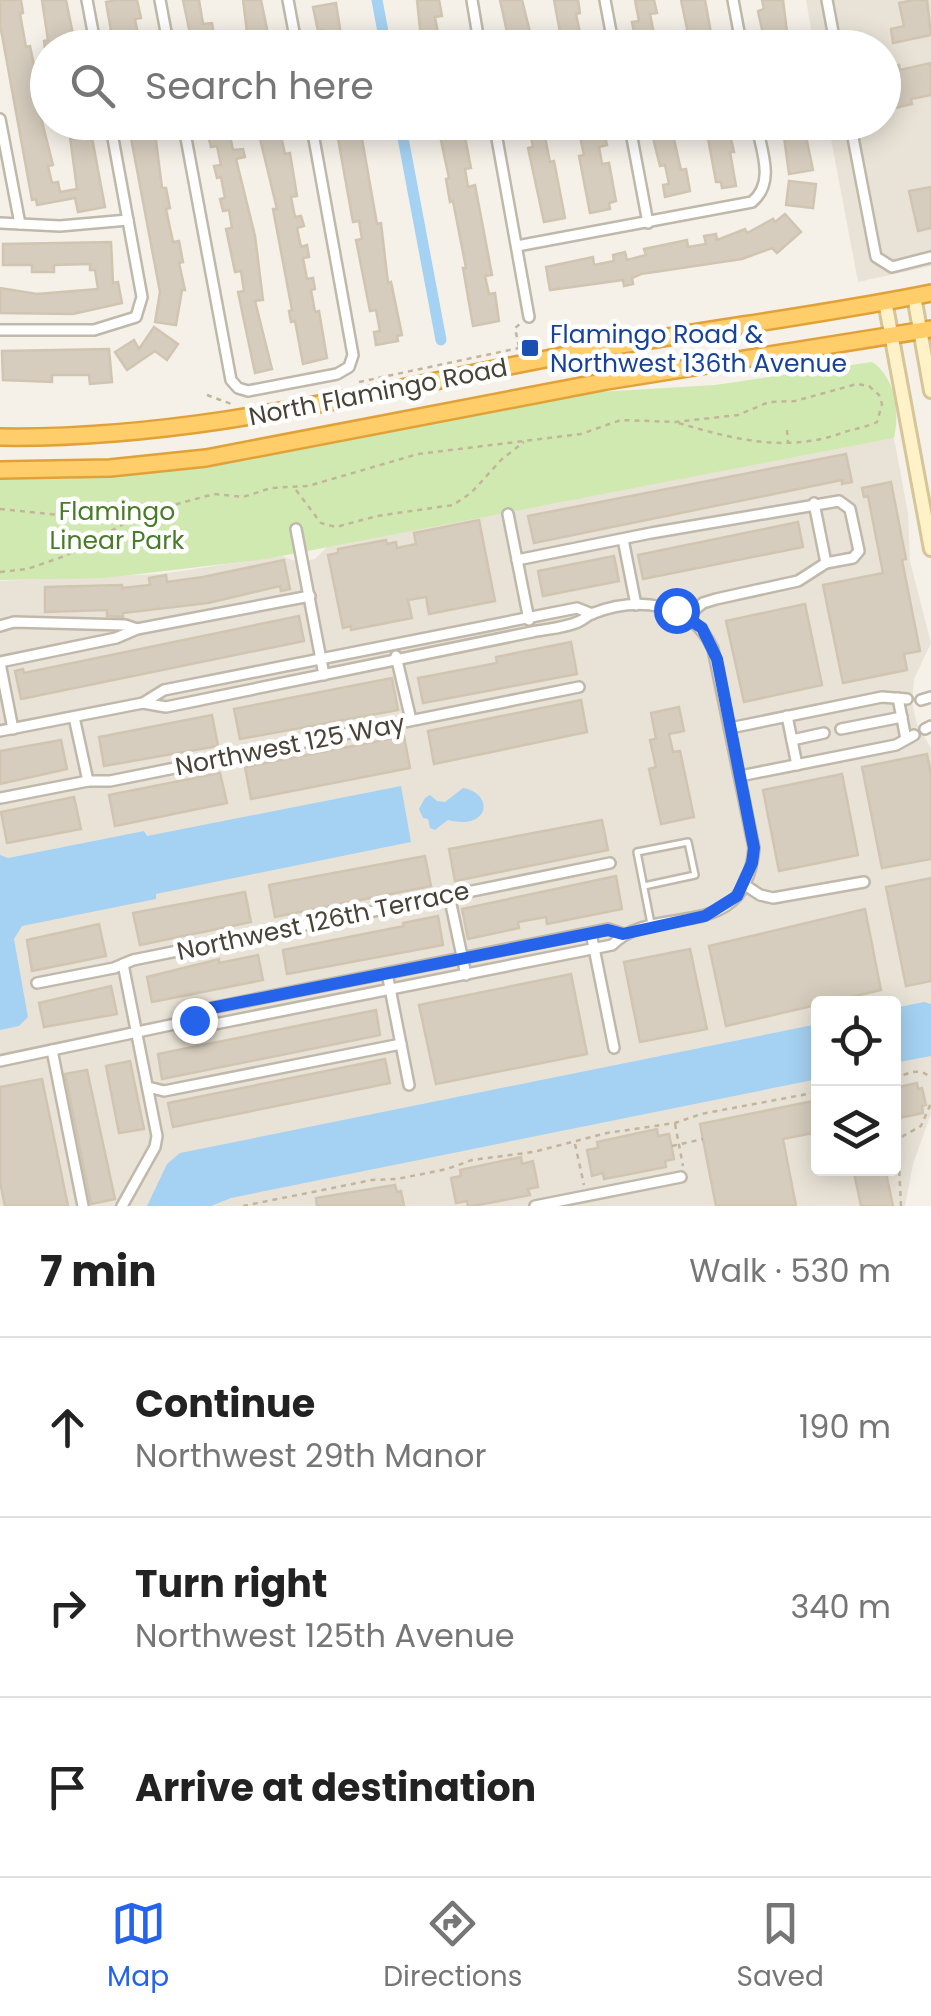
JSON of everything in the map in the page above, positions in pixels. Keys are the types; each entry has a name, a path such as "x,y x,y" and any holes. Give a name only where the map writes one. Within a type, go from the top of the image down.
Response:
{"highway":[{"name":"North Flamingo Road","path":"0,437 110,435 234,421 600,348 931,293"},
{"name":"North Flamingo Road","path":"0,470 110,468 206,458 607,381 926,330"}],"main road":[{"path":"914,296 926,330 931,391"},
{"path":"885,301 931,549"}],"street":[{"path":"88,0 93,30"},
{"path":"160,0 166,30"},
{"path":"288,0 294,30"},
{"path":"472,0 477,30"},
{"path":"605,0 611,30"},
{"path":"733,0 739,30"},
{"path":"828,0 833,30"},
{"path":"0,119 20,224"},
{"path":"0,330 94,330 136,317 142,298 113,140"},
{"path":"186,140 231,380 238,388 248,390 337,374 350,366 354,356 313,140"},
{"path":"497,140 530,317"},
{"path":"632,140 648,222"},
{"path":"517,246 752,202 762,194 767,181 759,140"},
{"path":"853,140 876,257 892,267 931,257"},
{"path":"0,223 60,226 128,220"},
{"path":"517,560 814,503 839,501 850,509 859,551 852,558 826,563 798,581 703,603 687,616"},
{"path":"814,503 826,563"},
{"path":"508,514 532,632"},
{"path":"296,529 324,675"},
{"path":"623,539 636,606"},
{"path":"13,728 0,663 116,638 137,629 310,596"},
{"path":"0,731 143,703 166,706 324,675 578,622 592,614 636,606 666,606 702,628 714,648 754,848 745,885 737,896 705,916 623,934 608,930 591,933 211,1008 194,1020"},
{"path":"143,703 164,690 321,658 577,608 592,614"},
{"path":"0,626 14,622 125,625 137,629"},
{"path":"394,644 411,720"},
{"name":"Northwest 125 Way","path":"0,798 110,780 579,687"},
{"path":"730,728 882,697 902,698 902,717 910,737 896,745 740,776"},
{"path":"787,716 797,765"},
{"path":"74,717 88,782"},
{"path":"841,729 902,717"},
{"path":"792,740 824,733"},
{"name":"Northwest 126th Terrace","path":"37,983 610,864"},
{"path":"745,885 773,898 864,882"},
{"path":"449,895 466,974"},
{"path":"591,933 614,1048"},
{"path":"0,1060 194,1020 215,1024 594,949 612,945 623,934"},
{"path":"122,1206 157,1136 123,964"},
{"path":"387,973 409,1085"},
{"path":"148,1087 164,1091 400,1044"},
{"path":"52,1050 82,1206"},
{"path":"535,1206 681,1176"}],"lane":[{"path":"644,886 694,875 688,842 637,852 652,927"}],"path":[{"path":"354,383 519,348 515,328 530,317"},
{"path":"0,572 65,556 140,515 214,494 243,497 271,488 308,486 418,454 580,434 621,420 674,422 738,415 768,402 811,398 857,384 869,386 879,395 877,422 823,440 788,443 724,438 674,422"},
{"path":"207,394 235,406 246,406"},
{"path":"787,430 788,443"},
{"path":"294,488 321,523 336,527 377,516 454,505 525,441"},
{"path":"0,509 71,517 140,515"},
{"path":"901,1076 914,1071 931,1078"},
{"path":"243,1206 372,1180 424,1174 506,1153 559,1147 607,1133 675,1123 701,1114 811,1093"},
{"path":"901,1206 898,1145 903,1136 921,1126 931,1103"},
{"path":"675,1123 684,1167 681,1176"},
{"path":"672,1146 702,1139"},
{"path":"575,1143 586,1196"},
{"path":"559,1147 561,1155"},
{"path":"424,1174 425,1182"}],"shaded area":[{"path":"806,0 931,0 931,266 858,282 831,140 901,140 901,30 811,30"},
{"path":"894,438 908,513 910,561 931,643 914,679 912,702 917,724 931,748 931,1114 913,1164 905,1206 0,1206 0,581 161,574 282,556 298,562 315,559 328,546"}],"green space":[{"name":"Flamingo Linear Park","path":"872,362 886,376 894,396 894,438 266,559 105,578 0,580 0,477 67,479 218,465 597,392 715,385"}],"water":[{"path":"401,786 411,842 22,926 14,939 28,1017 19,1026 0,1030 0,855 8,858 144,831 147,836"},
{"path":"463,788 480,797 480,816 462,822 448,820 435,830 430,828 419,809 425,798 430,795 445,802"},
{"path":"931,1004 931,1056 901,1062 901,1007"},
{"path":"811,1025 811,1080 231,1198 211,1206 147,1206 167,1164 180,1153"}],"building":[{"path":"0,0 21,0 26,47 30,46 30,140 47,140 53,165 48,166 52,183 58,182 60,192 77,189 70,140 92,140 105,207 78,212 75,198 37,205 36,199 32,200 0,24"},
{"path":"42,0 66,0 72,30 46,30"},
{"path":"137,0 141,18 135,19 137,30 111,30 106,2"},
{"path":"183,0 199,0 203,24 212,23 213,30 189,30"},
{"path":"243,0 261,0 267,30 247,30"},
{"path":"417,0 439,0 442,16 435,17 437,30 420,30"},
{"path":"500,0 522,0 530,30 507,30"},
{"path":"554,0 578,0 579,30 560,30"},
{"path":"635,0 654,0 657,13 650,14 653,30 634,30 632,22 639,21"},
{"path":"681,0 705,0 710,30 687,30"},
{"path":"762,0 783,0 787,30 762,30 758,11 764,9"},
{"path":"927,0 931,35 901,41 901,30 891,29 904,26 899,3"},
{"path":"336,3 340,30 318,30 313,7"},
{"path":"931,63 931,95 911,99 912,104 901,107 901,70"},
{"path":"131,140 156,140 173,242 179,241 183,262 179,263 185,290 176,325 155,322 160,292"},
{"path":"209,140 231,140 233,150 243,149 245,157 236,159 255,236 263,300 255,301 272,369 255,373 238,292 244,291 241,271 235,272 226,229 232,228 229,210 223,211 221,177 217,178 214,166 221,165 217,146 211,147"},
{"path":"260,140 282,140 285,154 290,153 297,196 291,197 295,217 301,216 304,226 297,228 301,247 307,245 309,257 303,258 307,279 313,278 315,289 311,290 327,358 303,364 295,321 291,322 289,311 292,310 273,209 277,209"},
{"path":"338,140 362,140 377,224 381,223 388,283 391,282 402,335 397,336 398,341 376,345 374,332 380,331 376,310 370,311 356,240 362,239 359,221 353,222"},
{"path":"441,140 466,140 471,168 465,169 468,187 475,185 492,275 485,276 489,294 495,293 499,321 473,326 466,268 446,179 449,178"},
{"path":"532,140 546,140 550,162 554,161 565,218 544,222 528,148 533,147"},
{"path":"581,140 606,140 607,145 599,147 602,164 609,163 616,201 609,203 610,209 590,213 579,156 584,155"},
{"path":"674,140 690,191 665,197 663,185 669,184 654,142"},
{"path":"708,140 731,140 736,186 722,188 721,182 716,182"},
{"path":"784,140 807,140 813,170 789,174"},
{"path":"789,181 816,184 813,208 786,205"},
{"path":"931,187 931,228 918,231 909,191"},
{"path":"785,214 801,232 777,253 772,248 742,259 641,274 632,278 633,284 624,286 623,280 550,290 546,267 593,257 594,265 614,261 613,255 625,252 627,260 646,255 644,249 687,240 688,247 706,244 704,236 716,234 717,240 745,229 747,233"},
{"path":"111,242 113,283 118,282 122,303 73,314 0,313 0,288 37,294 98,289 90,264 54,265 54,272 32,272 32,265 3,265 3,244"},
{"path":"154,327 178,344 167,360 155,351 127,370 115,352 134,340 139,349"},
{"path":"109,349 112,382 90,384 89,375 52,375 52,382 3,380 2,351"},
{"path":"846,454 852,482 842,484 842,480 534,543 528,516"},
{"path":"891,482 920,651 904,654 907,670 843,683 823,585 883,573 868,496 864,497 862,488"},
{"path":"479,520 495,601 429,614 426,597 408,600 412,618 351,630 351,626 343,628 328,555 338,553 338,549 386,540 387,544 396,542 397,548 416,544 414,533"},
{"path":"798,522 803,547 643,579 638,555"},
{"path":"614,556 619,581 543,596 538,571"},
{"path":"284,560 290,589 281,591 280,586 208,603 123,613 123,617 107,616 107,610 45,612 45,587 150,585 149,578 166,575 167,582"},
{"path":"805,604 822,685 744,702 726,621"},
{"path":"299,616 304,641 21,699 15,671 23,669 24,673"},
{"path":"571,642 577,674 423,703 418,678 497,663 496,657"},
{"path":"392,678 398,710 240,739 234,709"},
{"path":"581,700 587,732 434,764 428,731"},
{"path":"679,707 684,731 669,734 673,752 680,751 694,817 661,824 649,769 656,767 650,740 656,739 651,713"},
{"path":"212,715 218,746 104,766 99,737"},
{"path":"404,736 410,768 251,799 245,767"},
{"path":"61,740 67,769 0,784 0,751"},
{"path":"927,754 931,774 931,859 882,868 862,767"},
{"path":"220,773 227,803 115,826 109,795"},
{"path":"842,774 858,855 779,871 763,790"},
{"path":"74,797 81,829 7,843 1,812"},
{"path":"602,820 608,850 455,881 449,849"},
{"path":"425,856 431,886 275,917 269,885"},
{"path":"616,876 622,909 547,924 546,917 518,922 519,928 468,939 462,909"},
{"path":"931,878 931,981 906,986 886,887"},
{"path":"245,892 251,922 140,945 133,913"},
{"path":"865,909 881,990 855,996 811,996 811,1006 726,1026 709,946"},
{"path":"438,916 443,945 287,974 283,950"},
{"path":"99,924 106,956 32,971 27,940"},
{"path":"690,949 707,1029 640,1042 624,962"},
{"path":"258,955 263,980 152,1002 147,977 219,959 219,963"},
{"path":"571,974 587,1054 436,1084 419,1005"},
{"path":"111,986 117,1014 44,1027 39,1003"},
{"path":"376,1010 380,1035 162,1079 158,1054"},
{"path":"385,1059 390,1083 173,1127 168,1103"},
{"path":"130,1061 144,1129 119,1133 106,1066"},
{"path":"87,1070 115,1199 91,1204 65,1074"},
{"path":"42,1079 68,1206 5,1206 0,1182 0,1087"},
{"path":"917,1083 918,1089 922,1088 926,1105 922,1106 923,1113 901,1118 901,1086"},
{"path":"811,1101 811,1133 783,1139 796,1206 716,1206 700,1124"},
{"path":"657,1129 658,1136 669,1134 674,1159 665,1161 666,1167 604,1179 603,1173 592,1176 587,1150 598,1148 597,1142"},
{"path":"521,1157 522,1164 533,1161 538,1187 528,1189 530,1195 473,1206 468,1206 467,1201 456,1203 451,1178 461,1176 460,1170"},
{"path":"855,1176 887,1176 893,1206 861,1206"},
{"path":"395,1185 397,1192 401,1191 404,1206 317,1206 316,1198"}],"waterway":[{"path":"377,0 383,30"},
{"path":"403,140 441,340"}],"place":[{"name":"Flamingo Road & Northwest 136th Avenue","path":"530,348"}],"route":[{"path":"194,1020 211,1008 608,930 623,934 705,916 737,896 745,885 754,848 717,659 702,628 676,610"}]}
